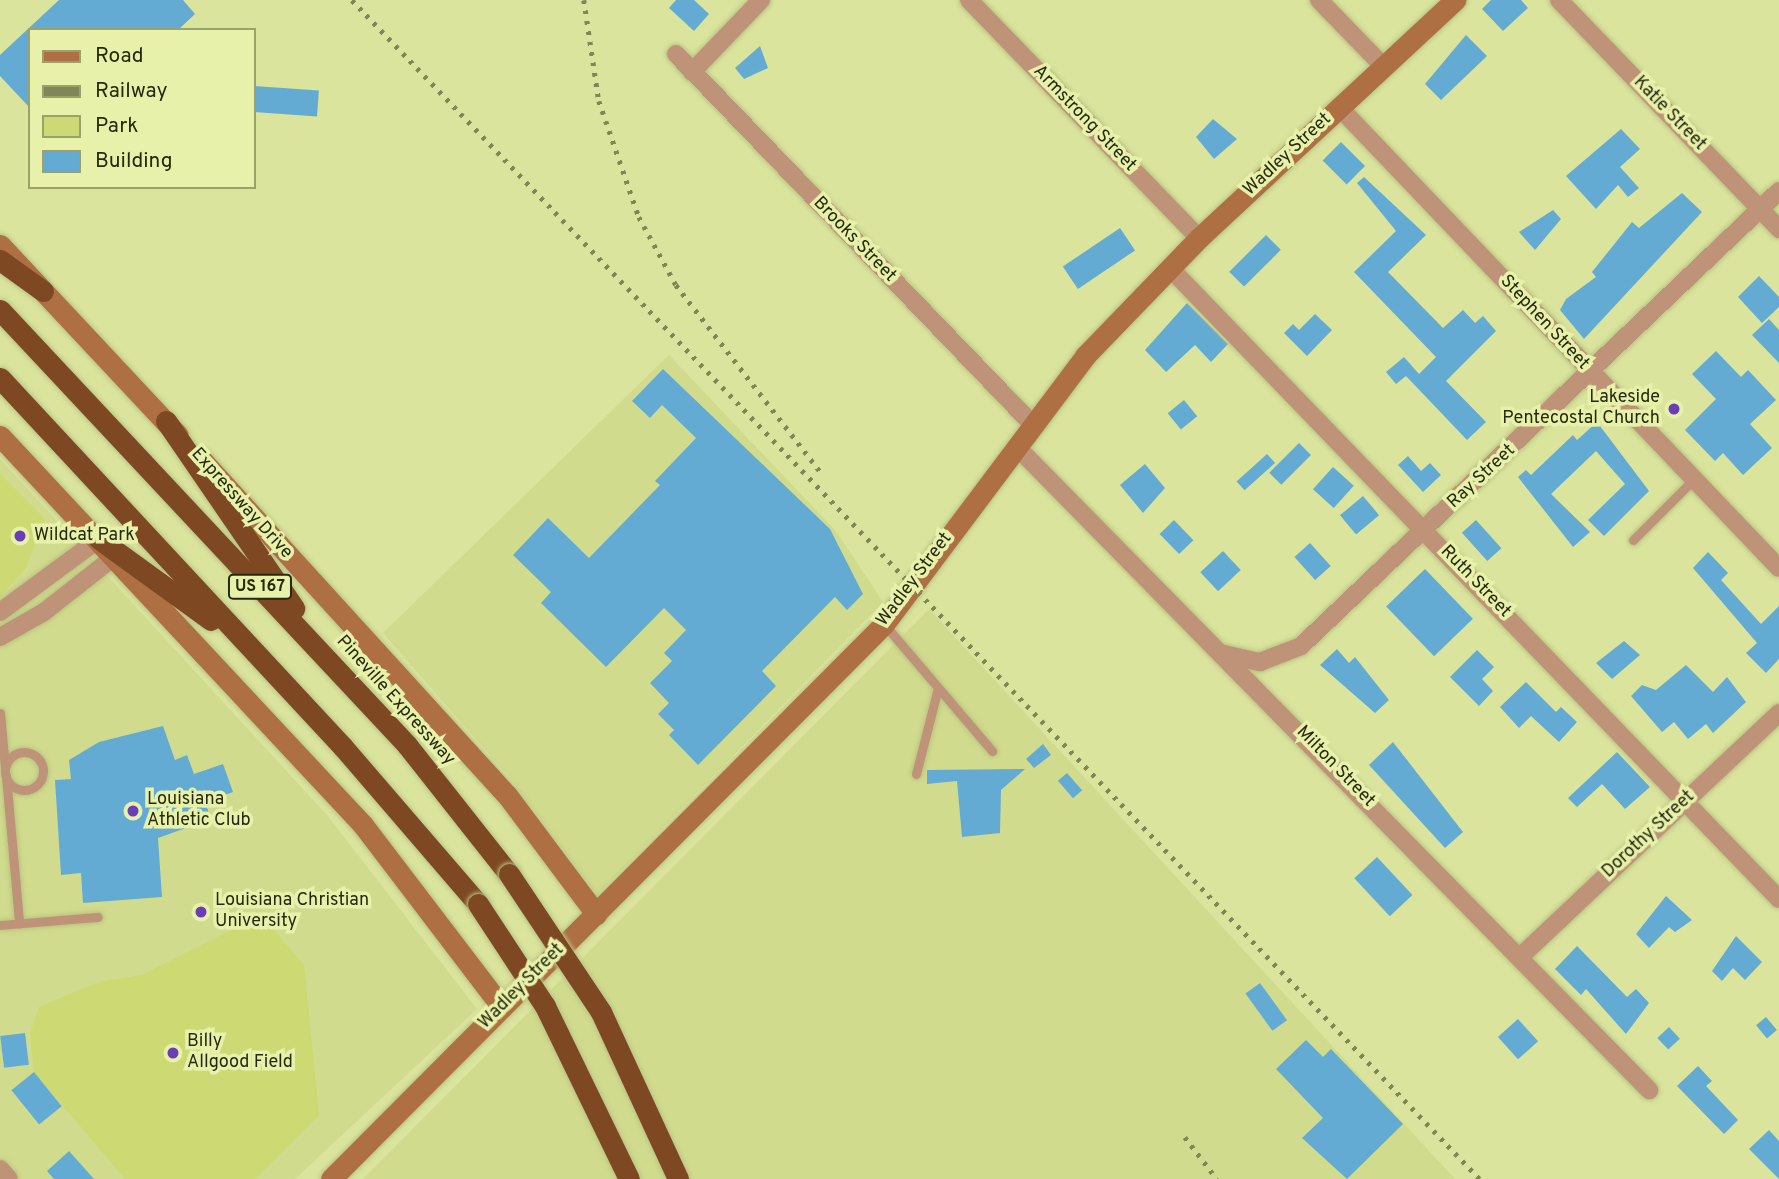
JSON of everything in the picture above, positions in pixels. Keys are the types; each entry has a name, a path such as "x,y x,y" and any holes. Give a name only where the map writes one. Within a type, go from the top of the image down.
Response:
{"highway":[{"path":"0,260 43,291"},
{"name":"Pineville Expressway","path":"0,310 415,755 509,874 601,1012 678,1179"},
{"name":"US 167","path":"0,378 285,686 478,904 545,1006 629,1179"},
{"path":"166,421 321,652"},
{"path":"99,539 191,603 285,686"}],"main road":[{"name":"Wadley Street","path":"331,1179 884,624 1085,356 1199,238 1455,0"},
{"name":"Expressway Drive","path":"0,245 166,421 508,795 596,914"},
{"path":"0,436 99,539 363,825 501,1006"}],"street":[{"path":"692,72 761,0"},
{"name":"Armstrong Street","path":"970,0 1199,238"},
{"path":"1319,0 1383,66"},
{"name":"Katie Street","path":"1559,0 1779,229"},
{"name":"Brooks Street","path":"676,54 1033,425"},
{"name":"Stephen Street","path":"1339,107 1779,568"},
{"name":"Ray Street","path":"1224,654 1260,662 1288,654 1592,374 1779,191"},
{"name":"Ruth Street","path":"1170,268 1779,899"},
{"name":"Milton Street","path":"1017,447 1224,654 1649,1090"},
{"path":"0,611 99,539"},
{"path":"0,637 44,612 114,556"},
{"name":"Dorothy Street","path":"1520,957 1779,713"},
{"path":"0,1169 9,1179"}],"lane":[{"path":"1633,540 1694,480"},
{"path":"884,624 992,751"},
{"path":"916,774 938,688"},
{"path":"0,713 19,923"},
{"path":"28,752 44,771 40,783 23,790 5,773 15,754 28,752"},
{"path":"0,925 98,917"}],"shaded area":[{"path":"669,355 835,530 883,602 597,895 511,779 383,633"},
{"name":"Louisiana Christian University","path":"0,459 327,815 477,1009 295,1179 0,1179"},
{"path":"929,609 1455,1179 363,1179"}],"green space":[{"name":"Wildcat Park","path":"0,474 45,519 26,568 0,597"},
{"name":"Billy Allgood Field","path":"261,915 304,965 319,1115 255,1179 125,1179 34,1072 30,1033 39,1007 98,982 142,975"}],"building":[{"path":"59,0 183,0 195,14 180,28 29,28"},
{"path":"676,0 694,0 709,14 694,31 669,8"},
{"path":"1491,0 1521,0 1528,8 1503,31 1482,9"},
{"path":"28,29 28,106 0,76 0,55"},
{"path":"1466,35 1487,56 1441,100 1425,84"},
{"path":"760,46 768,68 744,79 735,68"},
{"path":"256,86 319,91 317,116 256,112"},
{"path":"1213,119 1237,139 1214,159 1196,137"},
{"path":"1621,129 1640,149 1620,167 1639,188 1628,197 1618,185 1596,209 1566,176"},
{"path":"1341,142 1365,166 1347,184 1323,160"},
{"path":"1364,177 1426,235 1388,272 1443,328 1463,310 1475,323 1483,316 1496,331 1446,381 1486,422 1467,440 1406,376 1396,384 1386,372 1404,357 1419,374 1436,357 1354,272 1396,231 1357,183"},
{"path":"1682,193 1702,212 1584,339 1560,310 1566,299 1596,277 1592,272 1632,222 1639,228"},
{"path":"1553,210 1561,219 1535,250 1519,232"},
{"path":"1120,228 1135,250 1078,289 1063,267"},
{"path":"1266,235 1281,250 1244,287 1229,272"},
{"path":"1759,276 1779,297 1779,307 1762,323 1738,297"},
{"path":"1187,303 1228,344 1211,362 1195,345 1166,372 1145,350"},
{"path":"1315,314 1332,330 1307,356 1284,333 1293,324 1299,330"},
{"path":"1769,319 1779,330 1779,363 1752,335"},
{"path":"1716,351 1741,377 1748,370 1776,400 1750,424 1772,448 1743,475 1723,453 1715,461 1685,430 1716,399 1692,374"},
{"path":"663,369 830,529 863,594 847,610 835,597 762,671 776,686 698,765 669,735 674,730 658,714 669,703 650,683 672,661 664,653 686,630 664,608 606,667 541,603 551,592 513,555 548,518 589,558 660,485 655,481 696,438 662,405 650,418 632,401"},
{"path":"1184,400 1197,416 1181,430 1168,413"},
{"path":"1597,422 1649,491 1604,536 1588,520 1625,484 1596,451 1551,494 1590,532 1573,547 1518,477 1526,470 1531,475 1573,435 1577,440"},
{"path":"1299,443 1311,455 1281,485 1269,473"},
{"path":"1267,454 1275,463 1245,490 1237,481"},
{"path":"1408,456 1421,471 1430,463 1441,475 1423,492 1398,465"},
{"path":"1145,464 1165,488 1143,513 1120,485"},
{"path":"1333,467 1354,486 1334,508 1313,489"},
{"path":"1363,496 1379,515 1356,534 1340,515"},
{"path":"1174,520 1193,540 1179,554 1160,534"},
{"path":"1476,520 1501,548 1487,561 1462,533"},
{"path":"1310,543 1331,566 1315,580 1294,557"},
{"path":"1223,551 1241,570 1218,591 1200,572"},
{"path":"1708,552 1728,573 1721,580 1761,624 1779,606 1779,659 1766,673 1746,653 1757,643 1693,568"},
{"path":"1425,569 1473,619 1434,656 1386,607"},
{"path":"1624,641 1640,655 1612,679 1596,663"},
{"path":"1337,649 1349,663 1355,657 1389,700 1375,713 1320,665"},
{"path":"1477,650 1494,667 1482,679 1493,691 1479,706 1450,677"},
{"path":"1686,665 1713,692 1727,677 1746,702 1713,733 1706,724 1688,739 1674,722 1662,732 1631,696 1642,685 1656,690"},
{"path":"1526,682 1556,712 1561,707 1577,722 1559,742 1531,716 1519,728 1500,707"},
{"name":"Louisiana Athletic Club","path":"163,726 175,760 187,755 194,774 223,764 233,792 205,802 211,819 158,838 162,897 83,903 81,873 61,875 55,780 71,779 69,760 99,742"},
{"path":"1393,742 1463,832 1445,848 1369,765"},
{"path":"1043,744 1051,755 1034,768 1026,759"},
{"path":"1617,752 1650,787 1625,809 1602,784 1577,807 1568,798"},
{"path":"1025,769 1001,790 1000,833 962,837 957,781 927,784 927,770"},
{"path":"1067,773 1082,790 1073,798 1058,781"},
{"path":"1377,857 1412,895 1390,916 1354,878"},
{"path":"1666,896 1692,920 1675,932 1669,927 1649,948 1636,934"},
{"path":"1736,936 1762,962 1745,980 1733,968 1722,981 1712,971"},
{"path":"1577,946 1627,997 1636,989 1649,1003 1626,1034 1586,989 1581,995 1555,969"},
{"path":"1260,983 1287,1020 1272,1031 1245,994"},
{"path":"1766,1017 1777,1030 1767,1038 1756,1025"},
{"path":"1518,1019 1538,1041 1518,1059 1498,1037"},
{"path":"1669,1027 1680,1039 1668,1050 1657,1038"},
{"path":"25,1033 29,1065 4,1068 0,1036"},
{"path":"1306,1040 1323,1057 1331,1049 1403,1124 1347,1179 1302,1138 1323,1118 1276,1069"},
{"path":"1698,1066 1712,1081 1706,1086 1738,1120 1724,1134 1677,1086"},
{"path":"34,1072 62,1106 39,1124 11,1090"},
{"path":"1769,1130 1779,1141 1779,1179 1749,1149"},
{"path":"69,1151 94,1179 54,1179 47,1171"}],"railway":[{"path":"352,0 1480,1179"},
{"path":"584,0 599,101 639,217 676,285 823,475"},
{"path":"1185,1137 1217,1179"}],"place":[{"name":"Lakeside Pentecostal Church","path":"1674,409"},
{"name":"Wildcat Park","path":"20,536"},
{"name":"Louisiana Athletic Club","path":"133,811"},
{"name":"Louisiana Christian University","path":"201,912"},
{"name":"Billy Allgood Field","path":"173,1053"}]}
